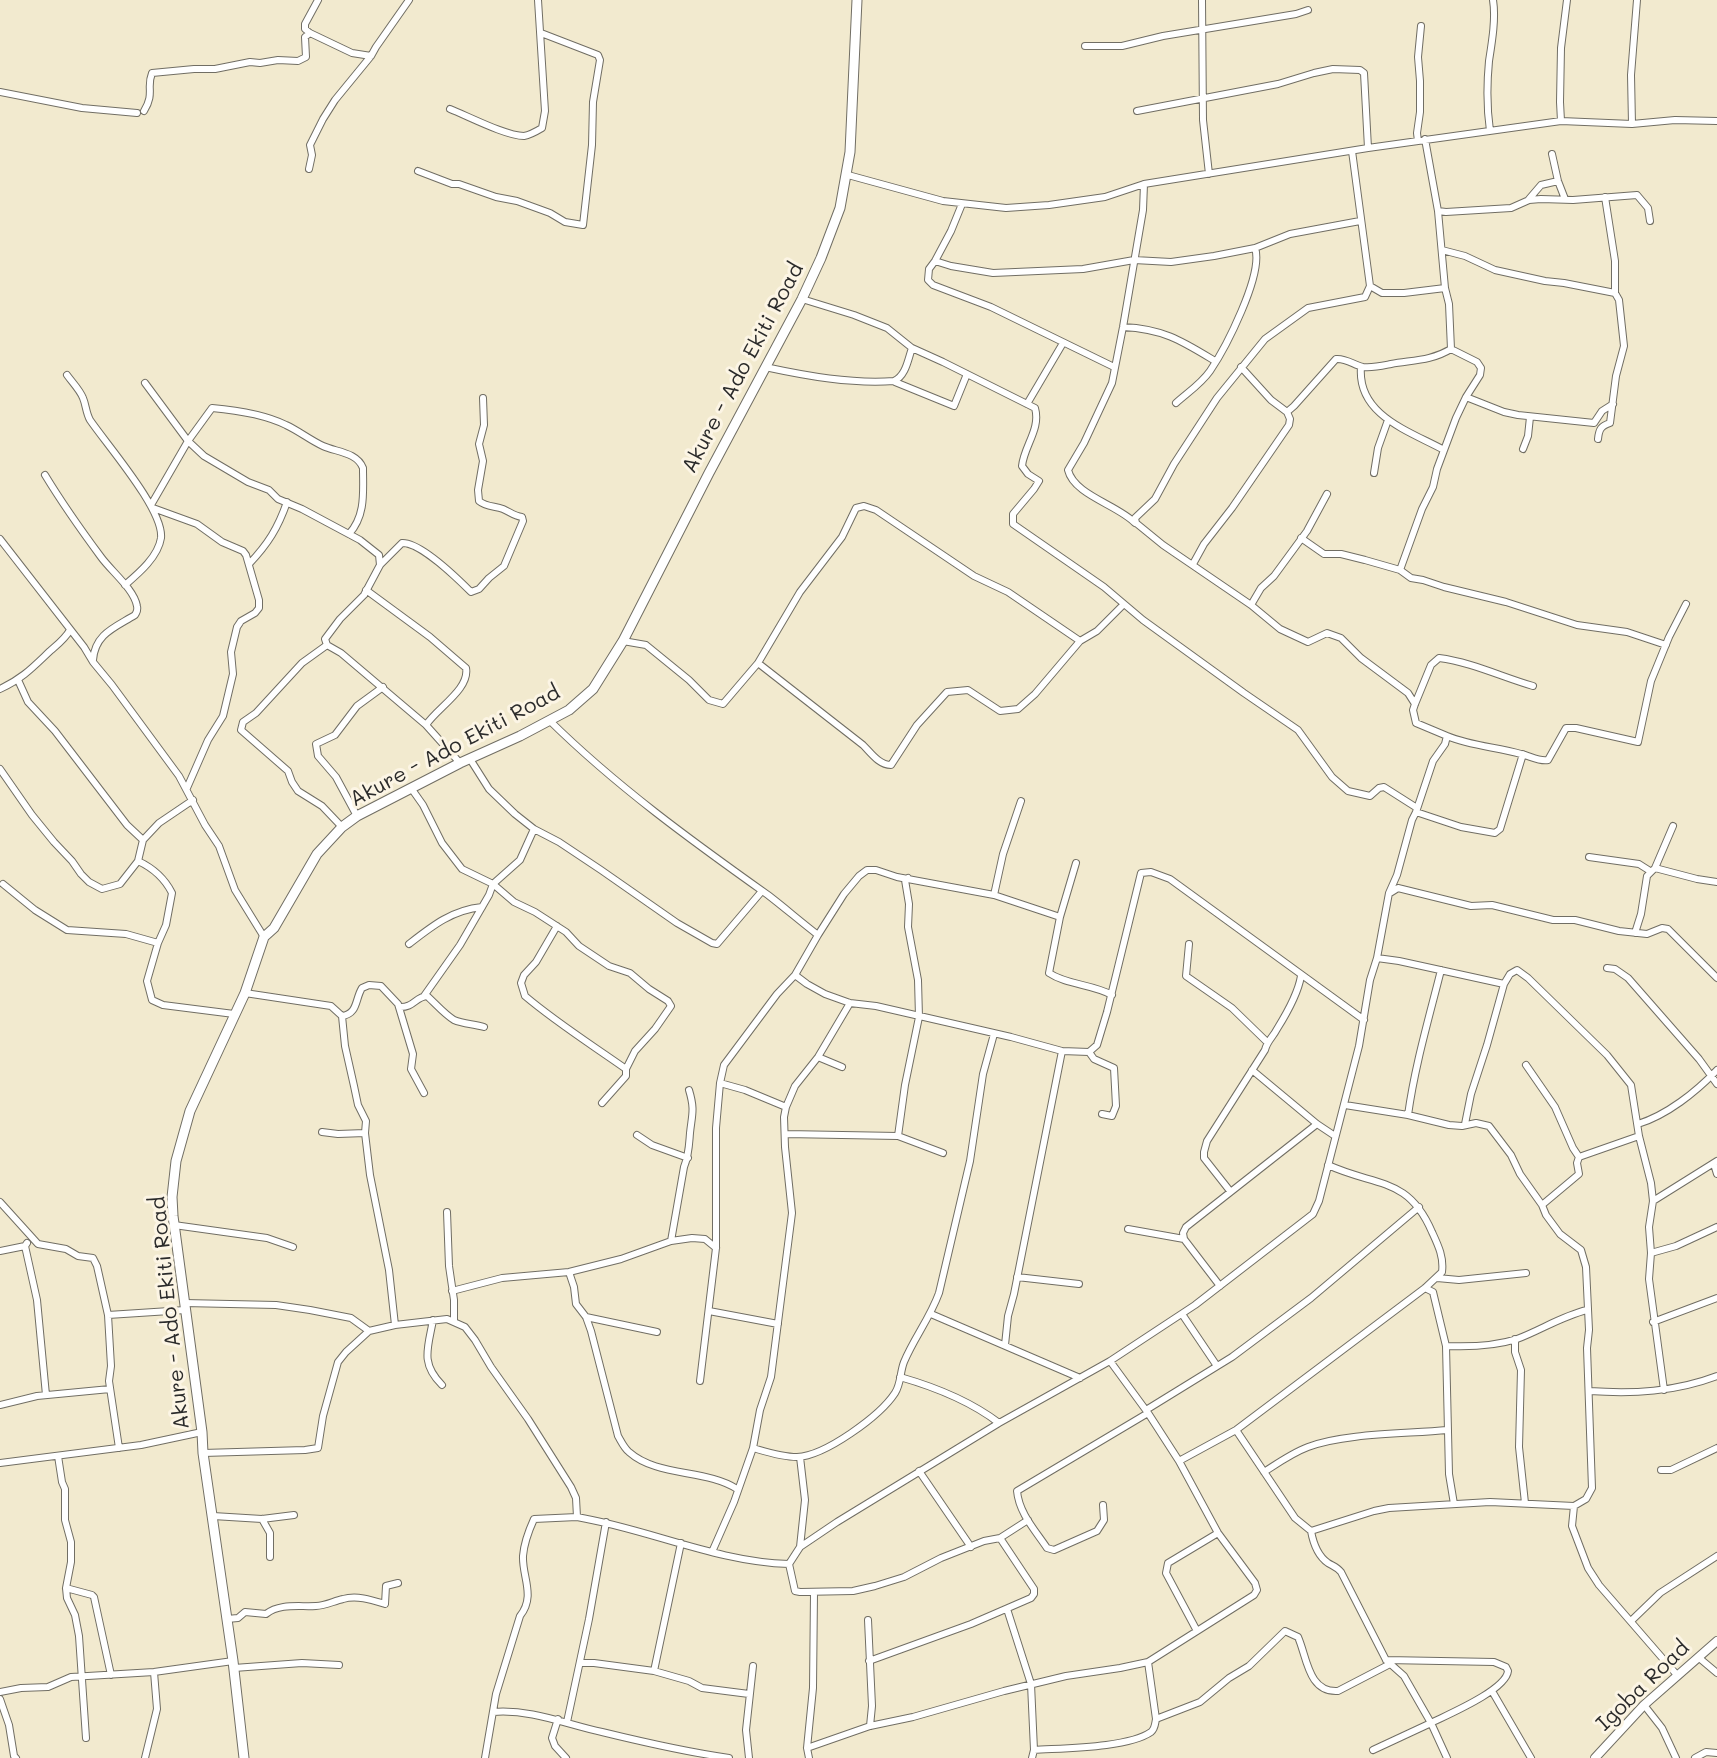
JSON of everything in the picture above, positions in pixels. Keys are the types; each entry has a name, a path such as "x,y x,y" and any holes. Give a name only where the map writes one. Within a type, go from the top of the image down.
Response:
{"main road":[{"name":"Akure - Ado Ekiti Road","path":"244,1758 174,1225 172,1197 176,1161 190,1111 244,993 264,937 274,928 317,854 342,827 357,816 569,710 593,689 623,641 802,299 840,208 848,175 852,130 857,0"}],"street":[{"path":"318,0 305,24 305,29 352,53 364,57 371,56"},
{"path":"309,169 312,140 335,100 371,56 409,0"},
{"path":"450,109 488,126 524,136 542,128 544,111 538,0"},
{"path":"1202,0 1203,98 1209,174"},
{"path":"1490,131 1487,110 1490,96 1489,63 1495,10 1493,0"},
{"path":"1561,121 1561,48 1566,0"},
{"path":"1632,123 1631,75 1636,0"},
{"path":"1085,46 1122,46 1163,36 1203,31 1308,10"},
{"path":"1421,26 1418,57 1420,112 1417,133 1422,140 1438,211 1445,288 1449,304 1451,349"},
{"path":"0,92 82,108 140,112 151,98 150,77 152,73 215,69 250,62 298,61 306,57 306,37 310,33"},
{"path":"418,171 452,184 517,201 550,213 565,222 583,225 592,145 593,102 600,60 598,55 586,49 541,33"},
{"path":"1137,111 1278,84 1333,69 1360,70 1364,73 1368,148"},
{"path":"848,175 928,198 1006,208 1105,197 1144,184 1368,148 1561,121 1632,123 1675,120 1717,121"},
{"path":"1136,523 1135,518 1155,499 1174,464 1217,398 1265,339 1308,308 1365,297 1370,286 1352,151"},
{"path":"1552,154 1565,199"},
{"path":"1528,200 1541,185 1558,181"},
{"path":"1144,184 1143,210 1112,383 1080,452 1068,470 1070,478 1078,486 1124,514 1163,545 1251,605 1280,630 1308,642 1327,633 1341,638 1361,658 1408,693 1415,704"},
{"path":"1438,211 1446,213 1510,207 1528,200 1637,195 1648,208 1650,221"},
{"path":"1598,439 1602,426 1610,423 1616,376 1624,346 1619,300 1615,293 1616,261 1605,197"},
{"path":"962,204 951,231 929,269 928,280 933,285 991,307 1114,368"},
{"path":"935,261 993,273 1083,269 1134,260 1171,262 1255,248 1290,234 1360,221"},
{"path":"1176,403 1210,371 1246,302 1258,256 1255,248"},
{"path":"1442,250 1465,256 1495,270 1615,293"},
{"path":"1370,286 1382,293 1445,288"},
{"path":"802,299 887,328 912,348 1035,408 1037,416 1022,466 1028,474 1039,481 1013,514 1012,522 1027,535 1104,587 1235,687 1298,730 1332,777 1348,791 1370,796 1379,788 1384,787 1416,810 1461,827 1495,833 1500,829 1523,754"},
{"path":"1123,327 1162,332 1215,361"},
{"path":"1027,404 1063,343"},
{"path":"765,367 832,379 894,381 899,380 912,348"},
{"path":"1287,412 1336,359 1340,358 1361,367 1381,368 1428,360 1451,349"},
{"path":"1400,570 1422,509 1433,487 1444,450 1466,397 1480,375 1481,368 1477,362 1451,349"},
{"path":"1361,367 1360,379 1370,403 1388,420 1444,450"},
{"path":"1192,564 1289,425 1290,419 1287,412 1271,400 1241,368"},
{"path":"894,381 954,406 967,374"},
{"path":"67,375 83,398 88,417 152,506 161,537 144,569 125,585"},
{"path":"146,383 188,441 204,456 248,482 269,490 278,499 349,534 375,550 379,555 380,565"},
{"path":"1466,397 1504,412 1530,417 1594,423 1602,411 1613,404"},
{"path":"460,764 426,725 341,653 327,645 325,639 366,590 380,565 402,543 410,543 442,566 471,592 479,589 504,566 523,521 522,517 514,516 503,509 479,501 478,490 483,461 479,444 483,428 483,398"},
{"path":"152,506 188,441 212,408 220,409 267,417 285,424 324,447 354,456 361,462 363,498 360,518 349,534"},
{"path":"1522,449 1528,436 1530,417"},
{"path":"1374,473 1378,448 1388,420"},
{"path":"45,475 67,510 125,585 137,605 135,615 98,640 94,648 93,662"},
{"path":"1251,605 1261,588 1274,576 1311,526 1327,494"},
{"path":"249,564 267,546 279,524 287,502"},
{"path":"152,506 197,524 222,542 243,551 259,600 259,608 255,613 237,627 231,652 233,674 224,716 208,740 187,788"},
{"path":"623,641 646,645 710,700 723,704 758,663 800,592 842,537 856,508 864,506 876,510 974,576 1008,592 1080,640"},
{"path":"1301,538 1324,554 1341,554 1365,560 1400,570 1411,578 1506,602 1577,625 1628,632 1666,645"},
{"path":"0,539 84,647 187,788 205,825 219,846 235,890 264,937"},
{"path":"366,590 430,637 466,668 464,684 426,725"},
{"path":"758,663 863,745 877,760 884,765 891,765 917,725 947,692 968,690 1000,711 1018,709 1035,694 1080,640 1097,631 1124,604"},
{"path":"1533,686 1511,681 1451,659 1439,658 1431,665 1415,704 1413,710 1416,723 1447,736 1544,761 1548,760 1566,728 1576,728 1638,742 1651,681 1686,604"},
{"path":"0,689 18,680 66,637 70,630"},
{"path":"327,645 302,663 256,713 243,722 240,730 288,771 298,791 322,806 342,827"},
{"path":"18,680 28,702 56,731 127,825 143,840"},
{"path":"357,816 336,777 318,756 316,744 335,735 357,706 382,687"},
{"path":"549,720 579,750 643,803 818,935"},
{"path":"1028,1520 1000,1538 984,1541 941,1558 904,1577 866,1589 814,1593 795,1591 789,1564 800,1547 999,1423 1110,1361 1182,1314 1313,1214 1319,1202 1345,1105 1389,893 1397,875 1412,820 1433,761 1445,744 1447,736"},
{"path":"470,759 489,789 534,829 584,859 677,923 717,944 762,891"},
{"path":"0,770 54,842 89,882 102,889 120,884 138,861 143,840 159,823 193,800"},
{"path":"411,788 423,805 437,835 456,863 470,874 493,884 514,902 557,926 579,946 609,966 630,973 668,1001 671,1006 655,1029 635,1051 626,1069 626,1076 602,1103"},
{"path":"994,895 1003,854 1021,801"},
{"path":"1635,933 1641,914 1647,876 1653,869 1673,826"},
{"path":"399,1007 409,1007 424,996 460,945 493,884 520,860 534,829"},
{"path":"1589,856 1639,864 1717,882"},
{"path":"138,861 152,868 164,880 172,893 166,925 158,942 147,981 152,1000 175,1007 234,1014"},
{"path":"1076,863 1060,917 1049,973 1077,984 1101,989 1112,995"},
{"path":"700,1381 716,1248 716,1128 720,1083 727,1059 777,993 795,975 844,894 867,870 876,870 994,895 1060,917"},
{"path":"795,975 825,994 850,1003 876,1006 1062,1051 1089,1052 1097,1045 1112,995 1141,873 1151,872 1170,879 1189,892 1364,1020"},
{"path":"898,1136 905,1085 919,1017 918,980 908,927 909,904 904,884 908,878"},
{"path":"3,884 67,930 126,934 158,942"},
{"path":"1389,893 1398,888 1471,906 1492,905 1553,920 1575,920 1635,933 1668,929 1717,978"},
{"path":"409,944 441,920 470,908 482,907"},
{"path":"557,926 536,962 524,975 520,983 521,989 525,996 564,1027 597,1047 626,1069"},
{"path":"1189,944 1186,976 1232,1008 1267,1042"},
{"path":"1377,958 1440,969 1504,984"},
{"path":"1607,968 1615,969 1628,978 1717,1084"},
{"path":"1408,1115 1416,1065 1434,1002 1440,969"},
{"path":"1465,1124 1471,1094 1504,984 1514,971 1521,972 1607,1055 1631,1085 1653,1201 1649,1227 1651,1253 1649,1279 1664,1390"},
{"path":"1230,1191 1204,1158 1207,1141 1265,1050 1267,1042 1276,1032 1300,985 1301,976"},
{"path":"342,1016 354,1010 362,988 369,985 381,986 399,1007 413,1053 411,1069 424,1093"},
{"path":"244,993 331,1006 342,1016 345,1046 358,1105 366,1121 365,1133 372,1187 389,1270 395,1325"},
{"path":"424,996 436,1003 446,1015 457,1021 484,1028"},
{"path":"712,1552 753,1448 760,1410 768,1389 792,1213 784,1117 786,1107 795,1086 818,1057 850,1003"},
{"path":"753,1448 772,1454 800,1457 826,1449 853,1432 894,1395 899,1386 904,1363 931,1314 939,1293 964,1188 983,1074 994,1034"},
{"path":"1005,1344 1008,1316 1062,1051"},
{"path":"1089,1052 1094,1059 1114,1068 1116,1106 1112,1116 1102,1114"},
{"path":"818,1057 842,1067"},
{"path":"1526,1065 1555,1107 1579,1157 1577,1163 1579,1174 1542,1205"},
{"path":"1252,1070 1317,1124 1335,1136"},
{"path":"1638,1124 1653,1119 1707,1081 1717,1070"},
{"path":"720,1083 745,1090 786,1107"},
{"path":"671,1241 684,1167 688,1158 693,1120 693,1104 689,1090"},
{"path":"1311,1531 1374,1511 1425,1505 1490,1502 1574,1506 1586,1498 1592,1488 1586,1267 1581,1250 1560,1234 1546,1215 1511,1155 1490,1126 1476,1123 1462,1126 1449,1125 1408,1115 1345,1105"},
{"path":"1467,1113 1476,1123"},
{"path":"1220,1286 1184,1239 1183,1233 1186,1227 1317,1124"},
{"path":"322,1132 365,1133"},
{"path":"786,1134 898,1136 943,1153"},
{"path":"637,1135 652,1145 688,1158"},
{"path":"1579,1157 1639,1136"},
{"path":"1653,1201 1716,1162 1717,1174"},
{"path":"1179,1461 1236,1430 1437,1278 1443,1266 1441,1250 1419,1207 1408,1196 1393,1187 1348,1174 1328,1165"},
{"path":"0,1202 31,1238 41,1245 66,1249 78,1256 93,1258 98,1266 108,1315 110,1389 119,1448"},
{"path":"1103,1505 1104,1520 1097,1531 1054,1550 1047,1548 1028,1520 1019,1504 1017,1491 1147,1412 1217,1366 1311,1298 1419,1207"},
{"path":"447,1212 454,1321"},
{"path":"174,1225 267,1238 293,1247"},
{"path":"1651,1253 1676,1246 1717,1227"},
{"path":"1128,1229 1184,1239"},
{"path":"705,1239 716,1232"},
{"path":"0,1251 25,1246 31,1238"},
{"path":"452,1291 502,1278 568,1272 621,1259 671,1241 705,1239 716,1248"},
{"path":"25,1246 37,1300 46,1395"},
{"path":"568,1272 574,1287 576,1304 586,1317 591,1331 618,1436 627,1451 661,1467 711,1478 737,1489"},
{"path":"1437,1278 1459,1280 1526,1273"},
{"path":"1017,1277 1079,1284"},
{"path":"1425,1288 1433,1292 1446,1346 1449,1474 1454,1504"},
{"path":"1653,1322 1717,1298"},
{"path":"108,1315 184,1306 287,1307 351,1317 369,1331"},
{"path":"1446,1346 1469,1347 1515,1339 1568,1315 1587,1310"},
{"path":"709,1311 778,1324"},
{"path":"931,1314 1080,1378"},
{"path":"1182,1314 1217,1366"},
{"path":"586,1317 657,1332"},
{"path":"203,1453 318,1448 323,1416 338,1362 369,1331 395,1325 447,1319 465,1327 476,1340 491,1367 566,1478 576,1498 577,1517"},
{"path":"433,1320 427,1359 432,1374 442,1385"},
{"path":"1515,1339 1515,1352 1521,1370 1519,1447 1525,1503"},
{"path":"807,1748 870,1726 897,1721 1031,1684 1148,1662 1254,1595 1257,1590 1255,1583 1218,1533 1179,1461 1110,1361"},
{"path":"1589,1391 1630,1394 1664,1390 1717,1376"},
{"path":"900,1377 934,1387 985,1412 999,1423"},
{"path":"0,1405 46,1395 110,1389"},
{"path":"1236,1430 1295,1518 1311,1531 1313,1541 1323,1559 1341,1572 1388,1662 1404,1676 1431,1723 1447,1758"},
{"path":"1263,1472 1311,1446 1358,1437 1447,1430"},
{"path":"0,1463 119,1448 202,1432"},
{"path":"1660,1470 1671,1470 1717,1448"},
{"path":"58,1456 65,1489 66,1520 71,1542 71,1562 66,1588 67,1598 75,1615 83,1677 86,1738"},
{"path":"800,1457 805,1500 800,1547"},
{"path":"919,1471 972,1546"},
{"path":"1574,1506 1572,1526 1588,1568 1599,1585 1677,1675"},
{"path":"213,1516 262,1519 294,1515"},
{"path":"484,1758 500,1678 520,1616 528,1602 529,1588 523,1556 534,1519 577,1517 606,1522 712,1552 756,1562 789,1564"},
{"path":"262,1519 270,1533 270,1557"},
{"path":"567,1722 606,1522"},
{"path":"1197,1631 1166,1573 1166,1567 1168,1563 1218,1533"},
{"path":"869,1661 971,1624 1030,1598 1034,1594 1034,1589 1000,1538"},
{"path":"654,1671 681,1543"},
{"path":"1630,1621 1660,1593 1717,1556"},
{"path":"226,1619 238,1618 245,1612 266,1614 272,1609 297,1605 318,1607 347,1598 385,1604 386,1586 398,1582"},
{"path":"66,1588 92,1595 94,1598 111,1675"},
{"path":"809,1758 807,1748 813,1688 814,1593"},
{"path":"1007,1609 1031,1684 1034,1750 1032,1758"},
{"path":"868,1620 872,1706 870,1726"},
{"path":"1156,1719 1200,1702 1229,1678 1249,1666 1285,1631 1298,1637 1308,1670 1314,1680 1331,1691 1338,1691 1388,1662 1494,1662 1506,1667 1509,1674 1492,1691 1373,1750"},
{"name":"Igoba Road","path":"1594,1758 1644,1706 1717,1641"},
{"path":"1698,1657 1717,1673"},
{"path":"1034,1750 1075,1748 1131,1739 1153,1731 1156,1719 1148,1662"},
{"path":"580,1663 654,1671 689,1681 702,1688 749,1694"},
{"path":"0,1692 21,1688 48,1687 65,1678 233,1664 339,1665"},
{"path":"749,1758 747,1730 753,1666"},
{"path":"145,1758 157,1709 154,1672"},
{"path":"1492,1691 1531,1758"},
{"path":"0,1699 9,1725 12,1749 16,1758"},
{"path":"1644,1706 1662,1728 1676,1758"},
{"path":"493,1712 507,1711 558,1719 600,1732 729,1758"},
{"path":"558,1719 552,1738 555,1746 566,1758"},
{"path":"1695,1758 1707,1752 1717,1753"}]}
